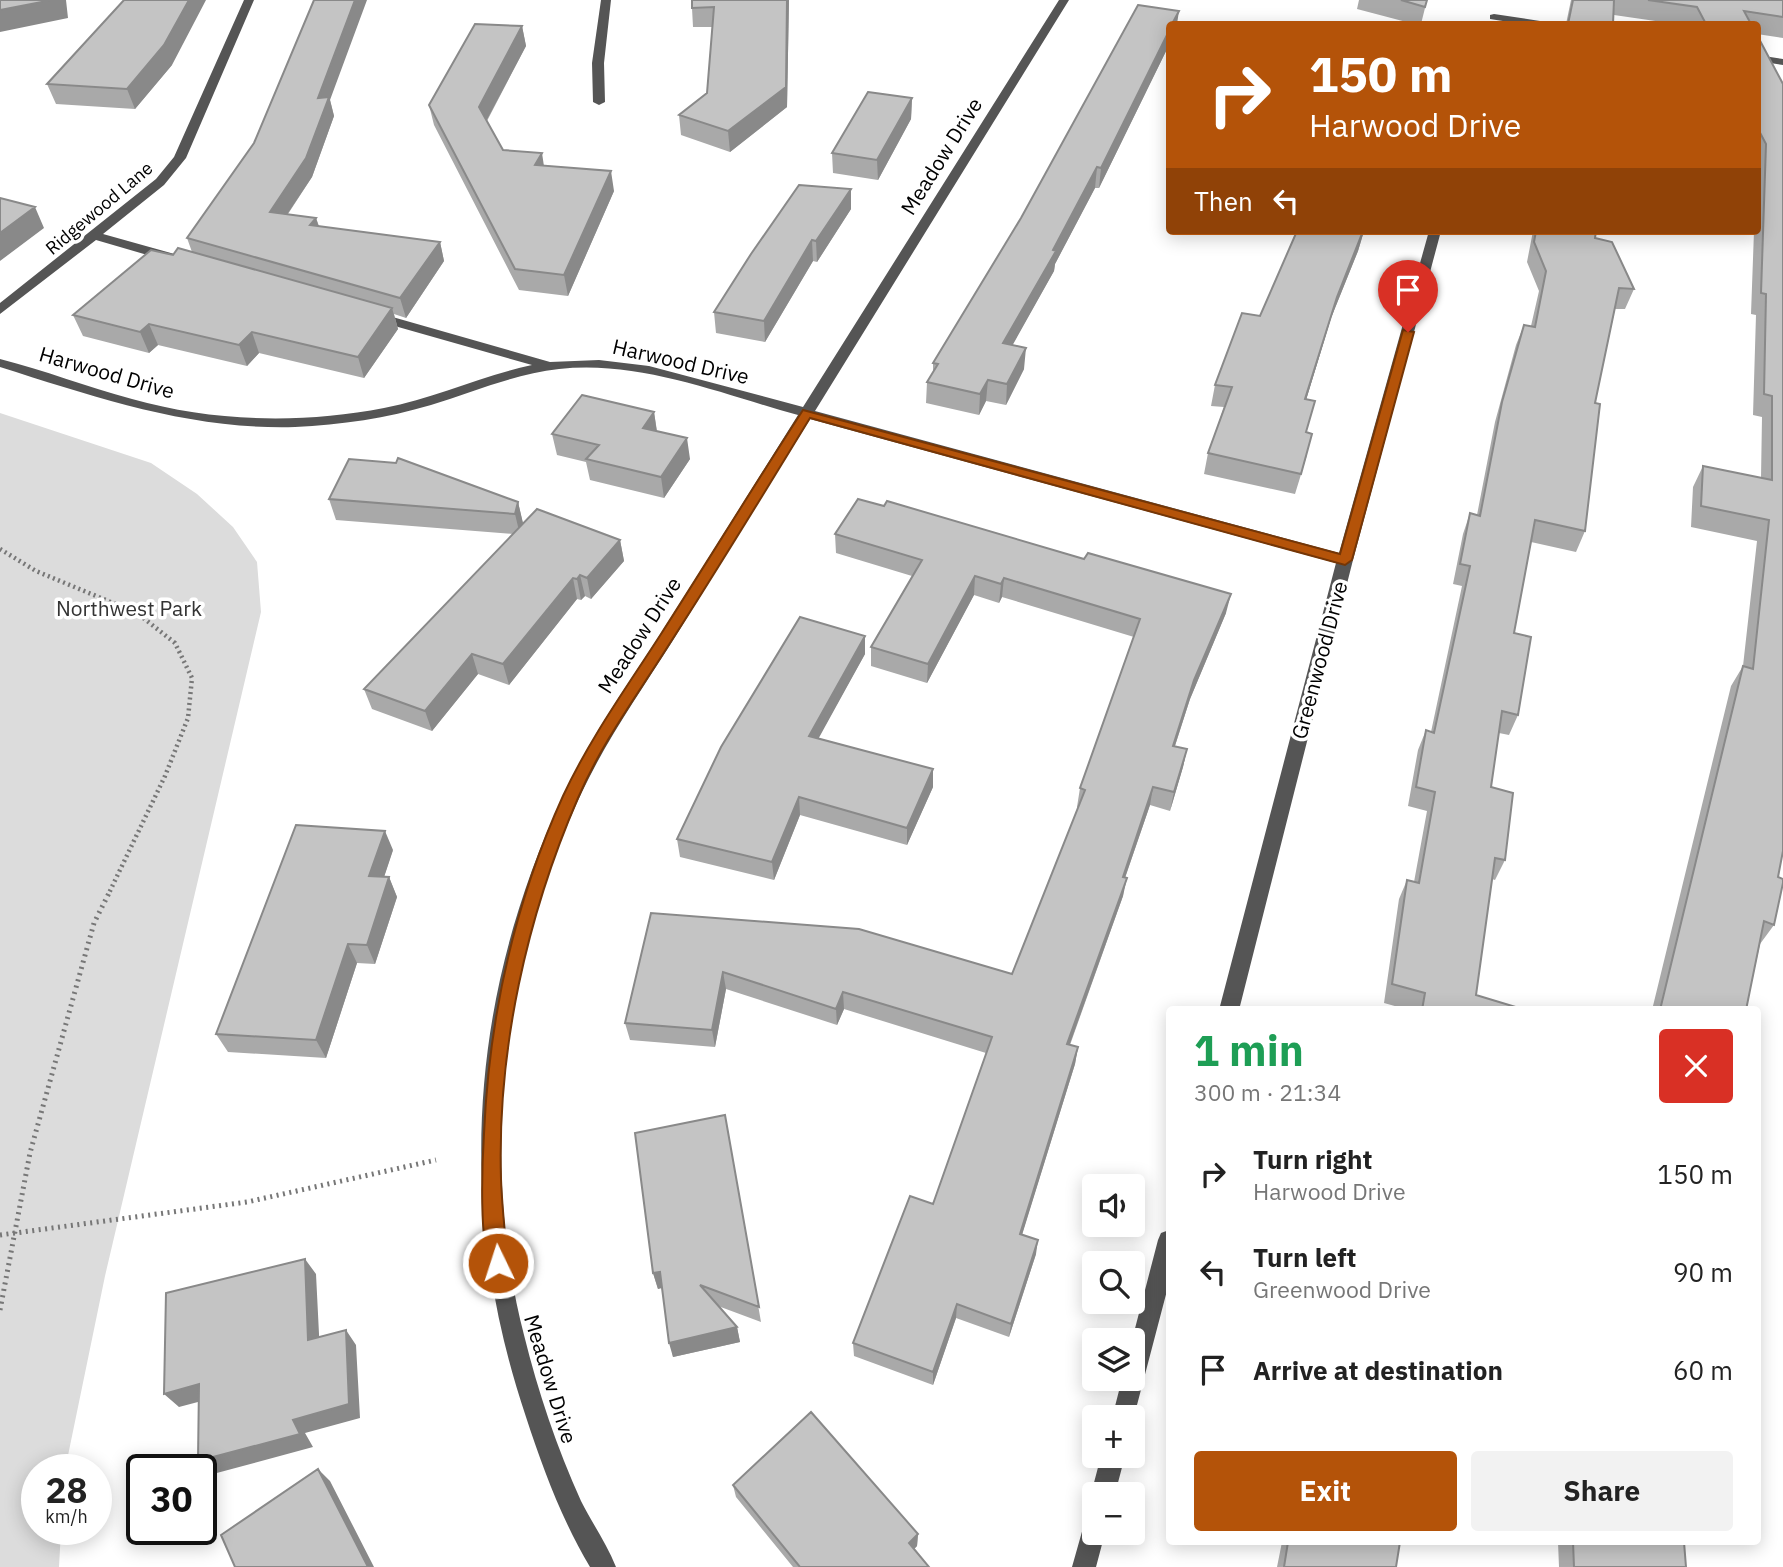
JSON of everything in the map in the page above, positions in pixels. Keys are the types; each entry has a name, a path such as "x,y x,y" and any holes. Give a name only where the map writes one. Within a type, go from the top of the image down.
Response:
{"street":[{"name":"Ridgewood Lane","path":"0,310 97,236 160,182 180,158 249,0"},
{"path":"599,102 598,63 606,0"},
{"name":"Meadow Drive","path":"604,1567 551,1459 516,1353 498,1263 491,1178 495,1084 509,991 535,888 577,784 614,714 664,641 1064,0"},
{"path":"1494,17 1521,21"},
{"path":"1761,59 1783,62"},
{"name":"Greenwood Drive","path":"1230,1006 1345,560 1435,235"},
{"path":"97,236 190,262"},
{"path":"363,312 550,366"},
{"name":"Harwood Drive","path":"0,363 147,408 193,417 250,422 317,421 384,412 550,366 587,363 626,366 1345,560"},
{"path":"1126,1405 1166,1252"},
{"path":"1084,1567 1090,1545"}],"path":[{"path":"0,548 36,571 136,613 175,643 192,678 188,718 165,776 93,923 30,1153 0,1310"},
{"path":"0,1235 247,1202 436,1160"}],"green space":[{"name":"Northwest Park","path":"0,413 151,463 197,494 233,527 257,562 261,612 105,1276 68,1454 21,1454 21,1545 60,1545 59,1567 0,1567"}],"building":[{"path":"0,0 52,0 0,10"},
{"path":"124,0 189,0 164,45 127,89 47,84"},
{"path":"314,0 355,0 318,98 329,97 306,158 270,212 316,218 310,225 440,242 400,298 187,238 254,143"},
{"path":"692,0 787,0 786,87 728,131 679,115 707,93 714,7 692,8"},
{"path":"1401,0 1427,0 1425,7"},
{"path":"1573,0 1614,0 1613,21 1569,21"},
{"path":"1648,0 1783,0 1783,17 1744,11 1749,21 1704,21 1697,7"},
{"path":"1138,5 1179,11 1174,21 1166,21 1166,37 1101,168 1097,167 1053,250 1056,251 1003,343 1026,348 1007,384 988,380 980,394 927,382 938,364 933,363 1021,218"},
{"path":"475,24 522,26 479,107 503,150 542,153 535,165 611,171 564,275 515,269 429,105"},
{"path":"1761,43 1783,84 1783,851 1778,877 1783,879 1783,883 1774,925 1764,921 1747,1006 1661,1006 1743,666 1753,669 1769,520 1701,506 1703,466 1772,480 1772,396 1764,394 1766,294 1761,293 1766,144 1761,135"},
{"path":"868,92 912,98 877,160 832,153"},
{"path":"799,185 851,189 816,241 812,240 764,321 714,312 751,254"},
{"path":"0,198 35,207 0,233"},
{"path":"1295,235 1361,235 1337,297 1305,399 1315,401 1306,432 1312,434 1301,474 1208,453 1232,387 1215,385 1242,313 1260,316"},
{"path":"1535,235 1595,235 1595,238 1612,242 1634,289 1619,288 1595,403 1600,404 1585,531 1535,520 1514,633 1531,637 1518,715 1502,711 1491,787 1513,793 1505,860 1495,858 1476,995 1512,1006 1423,1006 1425,993 1392,984 1407,880 1419,883 1435,792 1416,787 1426,730 1434,733 1470,566 1460,564 1470,513 1480,516 1502,402 1524,325 1535,327 1546,271 1534,242"},
{"path":"178,248 392,308 358,357 252,332 239,345 149,324 140,332 73,315 151,250 173,255"},
{"path":"582,395 654,412 643,428 687,438 661,477 586,459 599,445 552,434"},
{"path":"398,458 518,502 515,514 329,499 349,459 396,463"},
{"path":"858,499 884,506 887,501 1084,559 1088,553 1231,594 1194,680 1173,746 1187,749 1174,792 1153,787 1123,877 1127,878 1067,1044 1078,1047 1020,1234 1038,1240 1011,1324 957,1304 933,1372 853,1343 910,1196 933,1204 992,1037 843,992 836,1009 723,972 712,1030 625,1023 651,913 859,929 1012,974 1085,790 1080,788 1140,619 1004,578 1001,584 975,576 928,664 871,647 922,560 835,534"},
{"path":"537,509 620,540 587,578 580,575 577,579 573,578 503,664 472,654 425,711 364,689"},
{"path":"800,617 865,636 809,736 933,769 907,828 799,797 772,862 677,839 721,747"},
{"path":"296,825 385,831 369,876 389,877 367,945 348,944 316,1040 216,1034"},
{"path":"725,1115 759,1307 700,1285 737,1327 669,1343 660,1272 653,1273 635,1133"},
{"path":"305,1259 308,1340 346,1330 349,1404 293,1420 300,1434 217,1456 198,1454 199,1384 164,1394 166,1293"},
{"path":"811,1412 918,1534 909,1543 929,1567 800,1567 733,1485"},
{"path":"318,1469 368,1567 235,1567 221,1535"},
{"path":"1288,1545 1400,1545 1396,1567 1284,1567"},
{"path":"1573,1545 1684,1545 1686,1567 1574,1567"}],"route":[{"path":"498,1263 491,1178 495,1084 509,991 535,888 571,796 614,714 664,641 807,413 1345,560 1408,332"}]}
